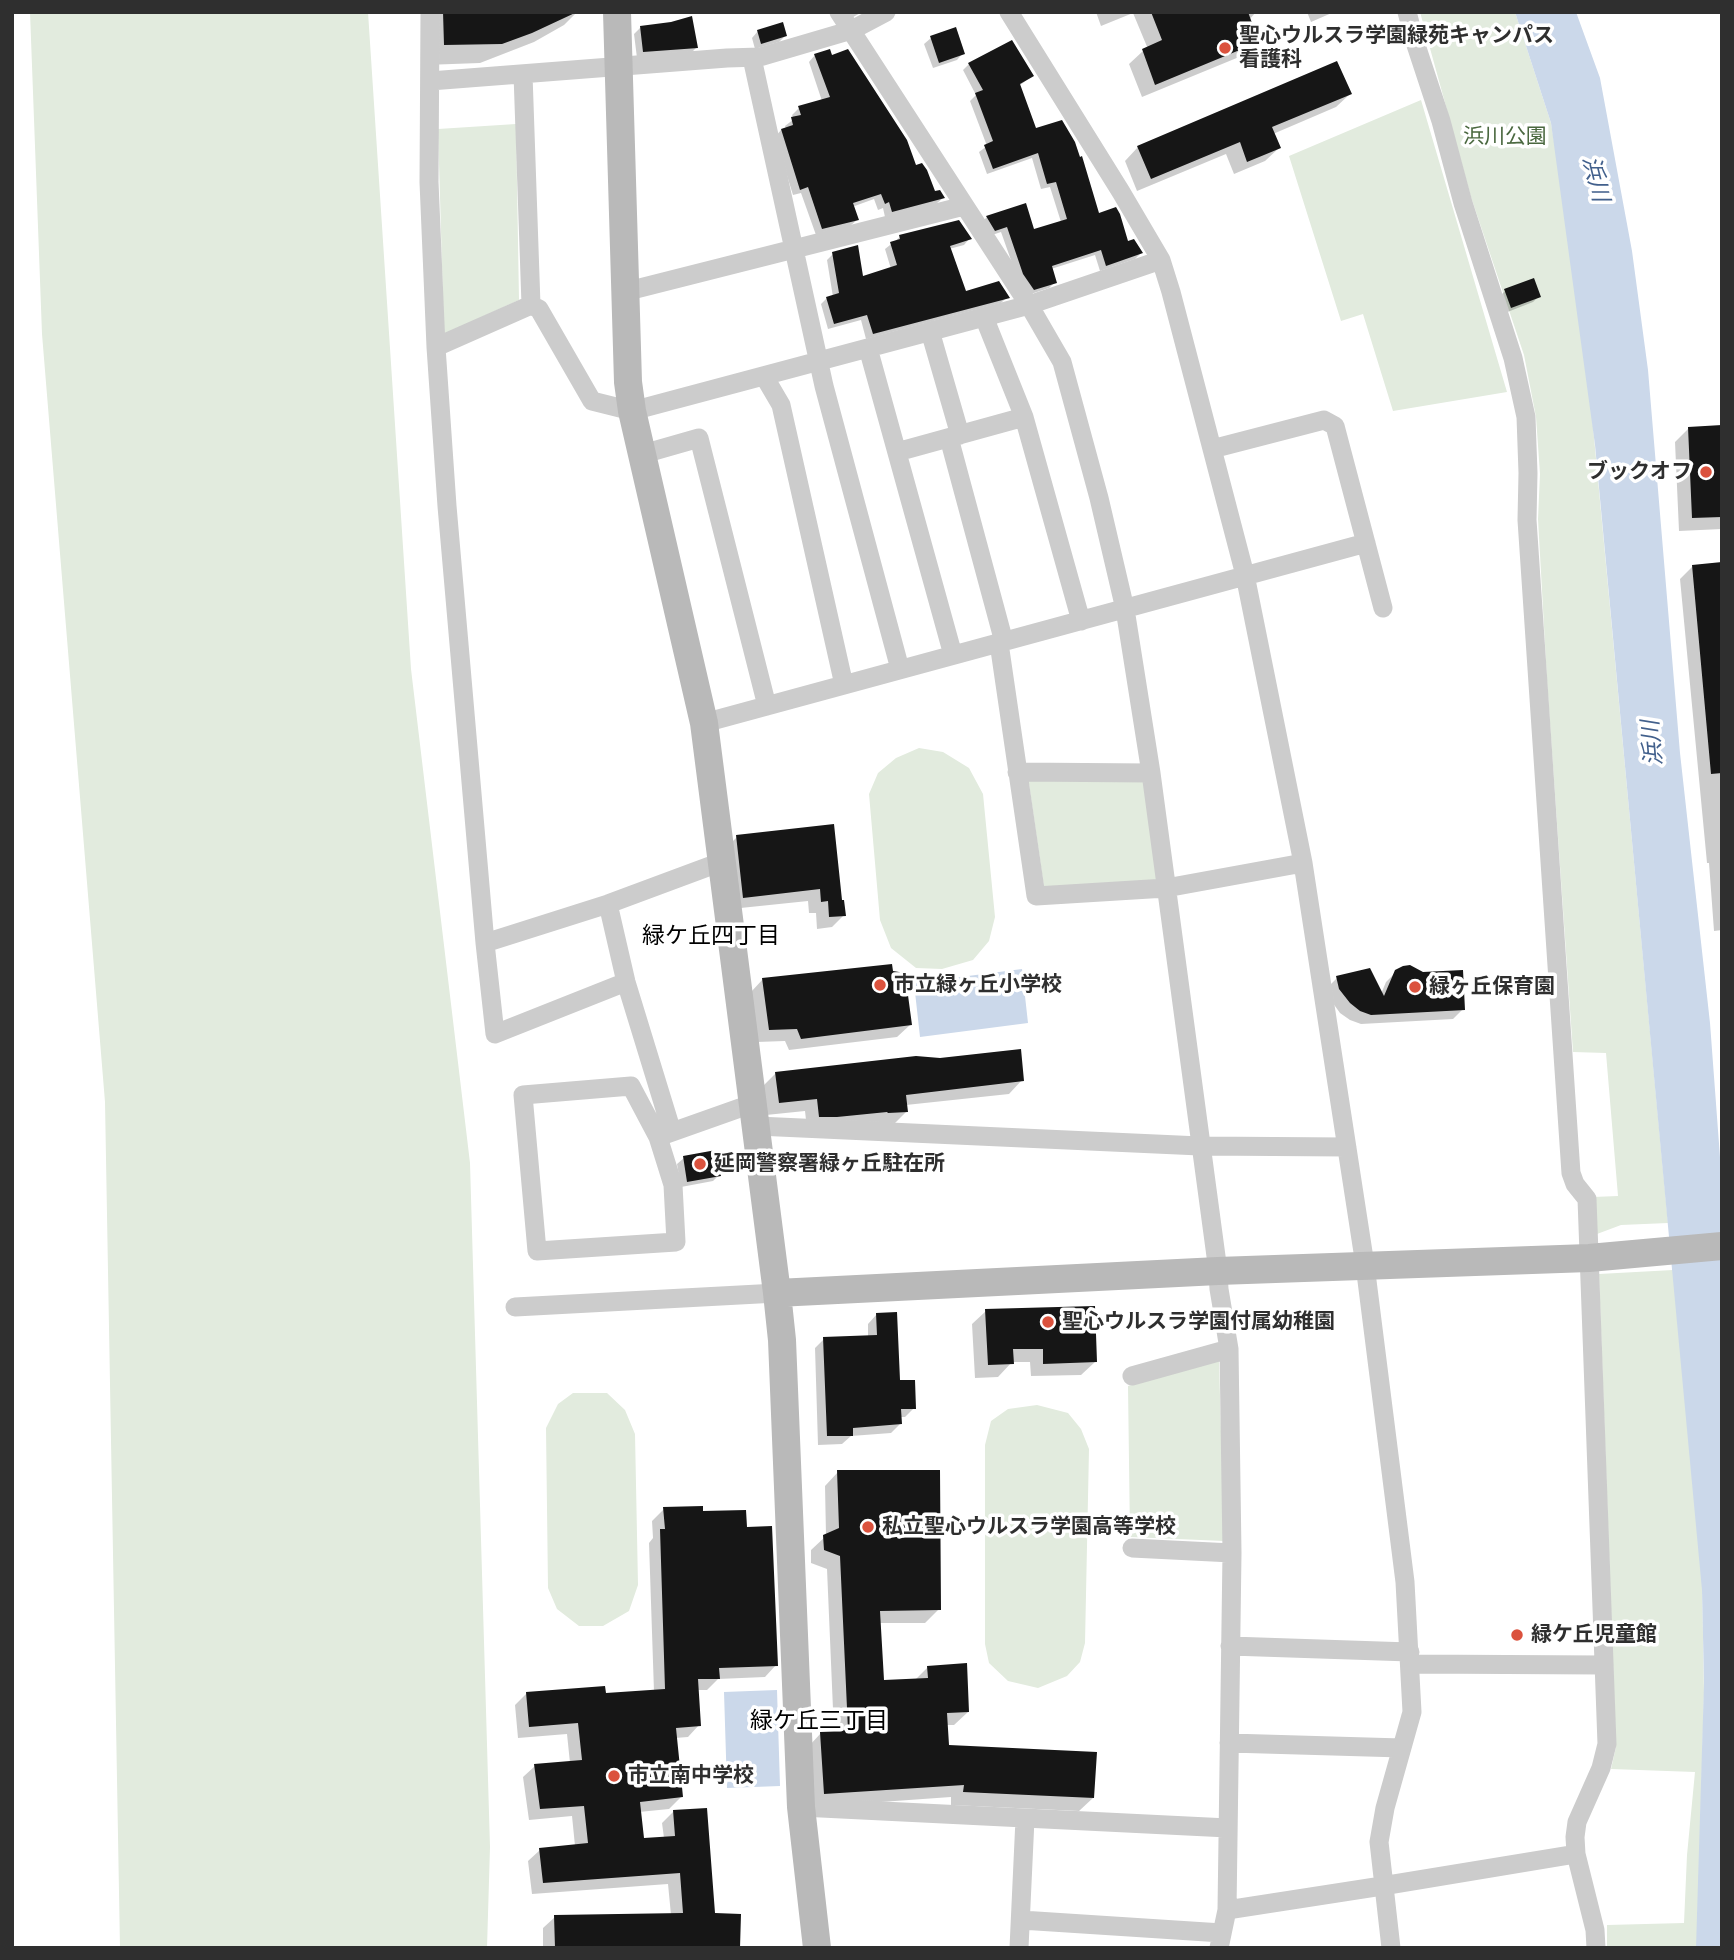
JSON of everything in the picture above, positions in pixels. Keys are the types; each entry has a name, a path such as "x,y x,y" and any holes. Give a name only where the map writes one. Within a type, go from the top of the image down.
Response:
{"street":[{"path":"430,12 429,182 436,347 447,506 495,1034 625,982"},
{"path":"617,12 628,382 632,411 704,723 756,1115 782,1340 801,1807 817,1948"},
{"path":"839,12 1029,304 1062,362 1099,498 1125,609 1151,773 1229,1349 1232,1553 1227,1910 1221,1940 1021,1920"},
{"path":"430,81 752,58 852,30 886,12"},
{"path":"1009,12 1161,260 1245,575 1303,863 1365,1265 1405,1582 1412,1712 1385,1808 1379,1842 1391,1948"},
{"path":"1407,12 1441,121 1462,202 1513,358 1525,417 1527,520 1571,1173 1575,1184 1587,1199 1607,1744 1601,1768 1577,1822 1576,1854 1595,1930 1596,1948"},
{"path":"752,58 818,362 900,669"},
{"path":"523,74 531,305"},
{"path":"624,292 964,206"},
{"path":"531,305 539,309 592,401 632,411 984,317 1161,260"},
{"path":"436,347 531,305"},
{"path":"984,317 1024,417 1081,621"},
{"path":"930,331 1002,642 1017,772 1036,896 1167,888 1303,863"},
{"path":"868,348 953,655"},
{"path":"764,376 781,405 844,685"},
{"path":"897,452 1024,417"},
{"path":"1212,449 1324,420 1335,426 1383,608"},
{"path":"643,454 699,438 767,706"},
{"path":"704,723 1366,543"},
{"path":"1017,772 1151,773"},
{"path":"485,943 608,904 722,862"},
{"path":"608,904 625,982 665,1135 673,1185 676,1242 537,1251 523,1095 631,1086 665,1135"},
{"path":"665,1135 756,1115 1200,1146 1347,1147"},
{"path":"515,1307 1218,1271 1589,1258 1722,1246"},
{"path":"1132,1376 1229,1349"},
{"path":"1132,1548 1232,1553"},
{"path":"1230,1646 1410,1658 1603,1665"},
{"path":"1229,1743 1402,1748"},
{"path":"801,1807 1228,1828"},
{"path":"1019,1948 1025,1818"},
{"path":"1227,1910 1576,1854"}],"green space":[{"path":"30,12 368,12 411,669 470,1163 490,1847 487,1948 120,1948 105,1102 42,334"},
{"name":"浜川公園","path":"1420,12 1515,12 1551,123 1582,310 1668,1223 1621,1225 1597,1234 1593,1197 1618,1196 1606,1053 1573,1052 1547,680 1538,519 1540,474 1536,417 1524,355 1471,197"},
{"path":"1421,100 1507,392 1393,411 1363,314 1341,321 1289,156"},
{"path":"516,124 519,300 444,334 438,129"},
{"path":"919,748 943,752 969,768 983,794 995,917 989,941 973,960 942,969 916,968 891,948 880,920 869,794 878,773 896,758"},
{"path":"1028,777 1145,778 1159,880 1044,887"},
{"path":"1673,1270 1702,1579 1704,1692 1697,1948 1607,1948 1607,1925 1684,1923 1695,1772 1611,1769 1616,1747 1599,1274"},
{"path":"1219,1360 1224,1541 1130,1537 1128,1386"},
{"path":"573,1393 607,1393 625,1410 635,1434 638,1585 629,1611 603,1626 579,1626 557,1609 548,1588 546,1428 558,1404"},
{"path":"1037,1405 1068,1413 1081,1429 1089,1449 1085,1643 1080,1662 1067,1676 1038,1688 1008,1681 989,1663 985,1644 985,1445 991,1421 1008,1409"}],"water":[{"name":"浜川","path":"1515,12 1576,12 1600,78 1632,251 1648,370 1680,753 1710,1023 1722,1184 1722,1948 1696,1948 1704,1683 1702,1590 1595,445 1551,123"},
{"path":"1022,969 1028,1023 920,1037 914,983"},
{"path":"777,1690 780,1786 727,1788 724,1692"}],"building":[{"path":"443,12 577,12 502,44 444,45"},
{"path":"1151,12 1248,12 1259,42 1155,85 1142,49 1162,40"},
{"path":"692,16 698,48 643,52 640,26"},
{"path":"783,22 787,36 761,44 757,30"},
{"path":"956,27 965,54 939,63 930,36"},
{"path":"1012,40 1034,76 1020,84 1036,128 1062,120 1080,157 1082,156 1099,213 1116,207 1128,241 1134,239 1143,253 1106,266 1101,250 1052,266 1057,283 1034,290 1023,274 1007,227 995,231 986,216 1026,203 1034,229 1067,219 1056,182 1047,184 1038,153 993,169 984,145 993,141 975,93 983,90 968,63"},
{"path":"830,49 832,55 848,49 907,140 916,165 922,163 935,191 940,190 945,198 892,212 889,202 885,204 881,194 853,203 859,220 822,229 808,187 800,190 781,129 793,125 791,117 801,115 798,106 830,97 814,54"},
{"path":"1337,61 1352,94 1272,127 1281,148 1247,162 1240,142 1151,179 1137,146"},
{"path":"959,220 972,239 950,246 966,291 999,281 1010,298 873,334 867,315 834,324 826,297 839,293 832,252 858,245 863,276 897,265 890,242 900,239 899,235"},
{"path":"1534,278 1541,297 1511,308 1504,289"},
{"name":"ブックオフ","path":"1722,425 1722,517 1692,518 1688,427"},
{"path":"1722,562 1722,773 1711,774 1692,565"},
{"path":"834,824 846,916 829,917 828,901 821,902 820,889 743,898 736,835"},
{"path":"892,964 893,971 905,973 912,1025 801,1039 797,1029 769,1030 762,978"},
{"path":"1410,965 1423,972 1463,970 1465,1010 1371,1015 1350,1003 1339,989 1336,976 1370,968 1384,996 1395,970"},
{"path":"1021,1049 1024,1081 906,1095 908,1112 819,1117 817,1099 779,1103 775,1072 916,1056 940,1058"},
{"path":"716,1150 721,1176 687,1182 683,1156"},
{"path":"1095,1306 1097,1362 1043,1364 1043,1349 1013,1349 1014,1364 988,1365 985,1309"},
{"path":"897,1312 900,1380 915,1380 916,1409 901,1409 902,1424 853,1428 853,1436 827,1436 823,1337 877,1335 876,1313"},
{"path":"837,1470 940,1470 941,1610 880,1611 884,1680 928,1678 927,1666 967,1663 969,1712 947,1713 949,1745 1097,1752 1094,1798 963,1792 964,1785 824,1794 820,1732 848,1730 840,1556 824,1550 823,1535 839,1528"},
{"path":"703,1506 703,1511 746,1510 747,1527 772,1526 778,1666 719,1668 720,1679 698,1679 701,1726 676,1728 683,1797 640,1802 644,1838 675,1836 673,1810 707,1808 715,1913 741,1914 740,1948 555,1948 554,1915 683,1913 680,1873 543,1883 539,1848 588,1843 584,1806 540,1809 534,1764 582,1760 578,1723 529,1727 526,1692 605,1686 606,1693 665,1689 660,1529 665,1529 663,1507"}],"place":[{"name":"聖心ウルスラ学園緑苑キャンパス 看護科","path":"1225,48"},
{"name":"ブックオフ","path":"1706,472"},
{"name":"市立緑ヶ丘小学校","path":"880,985"},
{"name":"緑ヶ丘保育園","path":"1415,987"},
{"name":"延岡警察署緑ヶ丘駐在所","path":"700,1164"},
{"name":"聖心ウルスラ学園付属幼稚園","path":"1048,1322"},
{"name":"私立聖心ウルスラ学園高等学校","path":"868,1527"},
{"name":"緑ケ丘児童館","path":"1517,1635"},
{"name":"市立南中学校","path":"614,1776"}],"district":[{"name":"緑ケ丘四丁目","path":"711,936"},
{"name":"緑ケ丘三丁目","path":"819,1721"}]}
